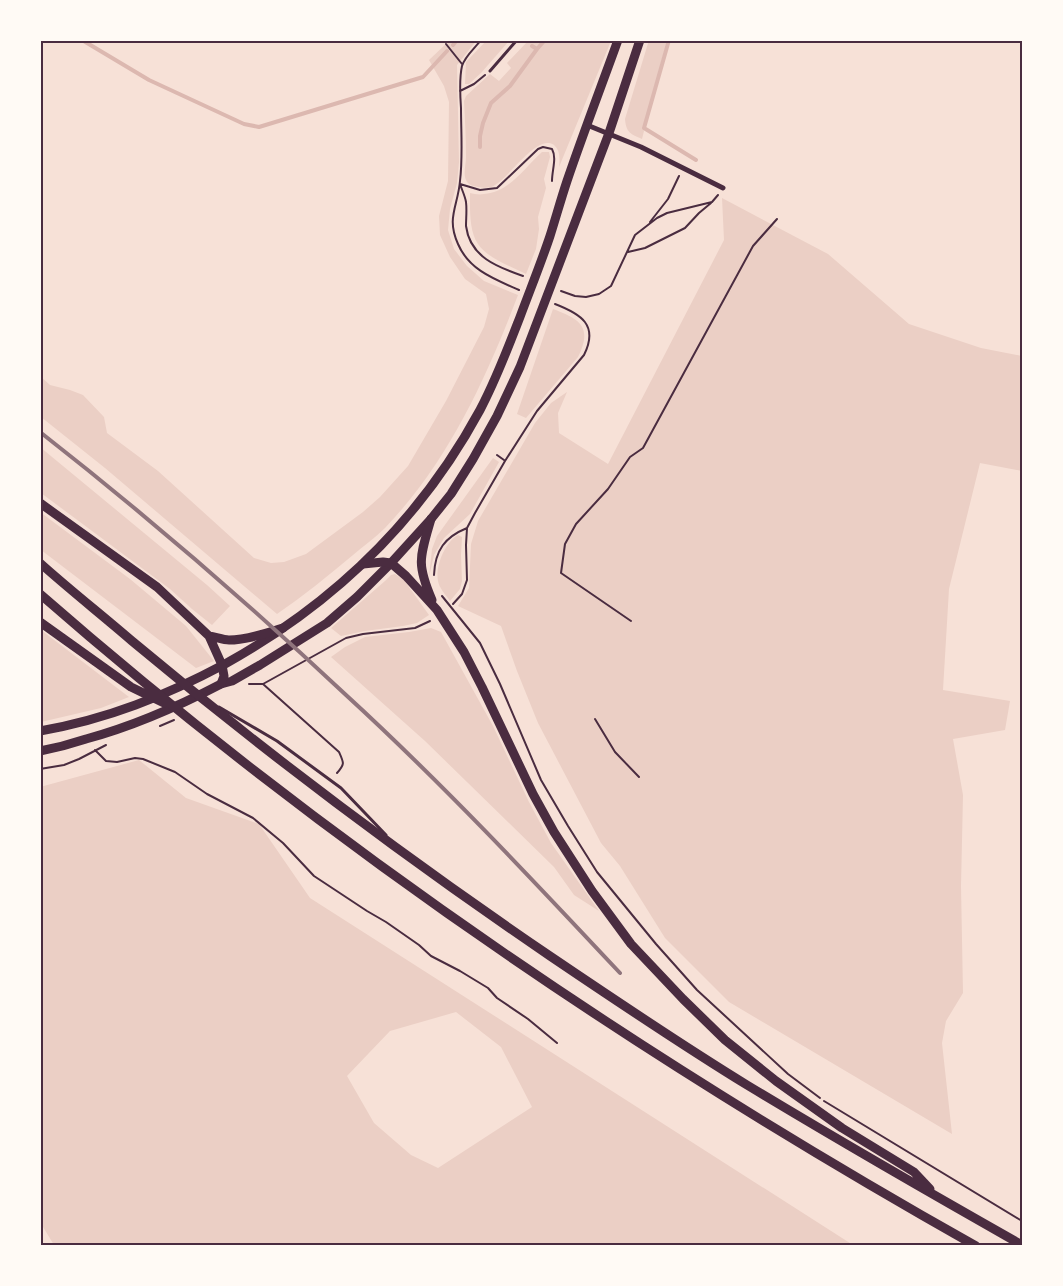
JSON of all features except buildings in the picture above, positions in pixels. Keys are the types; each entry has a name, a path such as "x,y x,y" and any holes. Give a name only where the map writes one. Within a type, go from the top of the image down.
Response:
{"main road":[{"path":"40,731 92,720 127,709 183,685 246,652 312,608 363,564 406,519 459,447 481,408 508,348 618,40"},
{"path":"40,751 142,722 221,684 232,681 260,665 327,623 392,563 431,519 451,494 497,416 532,336 609,133 640,40"},
{"path":"40,503 157,587 209,636 222,665 224,676 221,684"},
{"path":"431,519 420,563 435,615"},
{"path":"40,563 193,692 294,771 406,856 508,928 745,1084 1023,1245"},
{"path":"363,564 392,563 406,576 464,652 554,832 592,891 632,944 682,999 725,1040 776,1081 842,1128 914,1172 938,1197"},
{"path":"40,594 177,709 306,810 518,963 696,1080 825,1159 975,1245"},
{"path":"40,622 130,687 177,709"},
{"path":"209,636 227,640 283,628"}],"street":[{"path":"587,125 640,147 723,188"}],"lane":[{"path":"490,71 517,40"},
{"path":"193,692 277,741 341,788 406,856"}],"path":[{"path":"481,40 462,64 460,91 462,159 452,227 466,259 494,279 519,290"},
{"path":"446,44 462,64"},
{"path":"460,91 474,84 490,71"},
{"path":"460,184 480,190 497,188 538,149 543,147 552,149 554,153 552,181"},
{"path":"648,225 668,199 683,169"},
{"path":"460,184 466,200 466,226 470,241 478,253 502,269 523,276"},
{"path":"627,252 645,248 686,228 723,188"},
{"path":"558,290 575,296 586,297 599,294 610,286 635,235 667,213 712,202"},
{"path":"631,621 561,573 565,544 576,524 608,489 630,457 643,448 753,246 777,219"},
{"path":"453,604 462,594 466,580 467,528 537,411 584,355 589,345 590,331 587,324 581,317 555,304"},
{"path":"497,455 505,461"},
{"path":"434,577 438,553 444,542 454,533 467,528"},
{"path":"439,592 480,644 500,684 541,780 597,872 697,990 788,1074 824,1101 1023,1221"},
{"path":"243,686 263,684 346,638 415,628 423,625 435,615"},
{"path":"263,684 339,752 344,761 337,774"},
{"path":"595,719 615,752 639,777"},
{"path":"40,769 64,765 112,743"},
{"path":"96,750 106,761 143,759 175,772 207,794 253,818 283,843 314,876 386,922 431,956 488,988 497,998 528,1019 557,1043"}],"shaded area":[{"path":"649,40 667,41 642,139 630,132 625,119"},
{"path":"449,41 476,41 457,65 459,162 448,230 454,249 467,266 484,281 518,295 493,358 463,418 428,476 381,532 277,614 105,468 41,417 40,376 50,385 83,395 104,417 107,433 158,471 254,558 271,563 284,562 306,554 363,512 408,466 446,401 484,327 489,309 486,294 465,279 450,257 440,235 439,216 448,181 449,102 444,86 429,60"},
{"path":"486,41 509,41 481,73 469,84 465,84 466,62"},
{"path":"528,41 611,41 559,167 557,149 554,145 547,143 531,151 498,183 483,188 473,186 467,182 465,175 464,101 466,96 490,74 499,81 511,68 507,63"},
{"path":"542,152 549,152 550,157 544,179 546,188 538,217 536,249 526,274 493,258 478,244 472,226 470,193 482,194 502,189"},
{"path":"722,198 828,254 909,324 981,348 1022,356 1022,471 980,463 949,589 943,690 1010,701 1005,730 953,739 963,795 961,886 963,993 946,1021 942,1043 952,1134 729,1002 665,938 620,866 601,843 538,723 501,626 458,606 469,588 471,544 478,521 535,423 551,403 567,392 558,413 559,433 608,464 724,240"},
{"path":"553,309 570,316 581,326 584,331 582,347 578,357 526,418 517,414"},
{"path":"40,447 230,606 212,625 170,589 41,493"},
{"path":"493,458 499,462 470,514 444,538 434,555 429,577 432,549 437,536"},
{"path":"40,512 130,579 186,626 214,661 196,668 41,550"},
{"path":"458,535 462,537 462,581 460,589 450,601 441,589 437,575 445,549"},
{"path":"395,574 404,580 429,615 417,623 341,636 331,628 391,575"},
{"path":"431,628 441,632 493,726 551,843 599,911 574,895 554,867 425,741 331,657 365,637"},
{"path":"41,630 129,697 101,708 41,722"},
{"path":"139,760 186,798 259,824 310,898 853,1245 54,1245 40,1222 40,787","holes":["456,1012 501,1047 532,1107 438,1168 411,1155 374,1123 347,1076 390,1031"]}],"waterway":[{"path":"82,40 149,80 244,124 259,127 423,77 447,51"},
{"path":"453,45 457,40"},
{"path":"532,46 537,49 545,40"},
{"path":"669,40 644,128 696,160"},
{"path":"480,147 483,123 491,103 510,86 537,49"}],"railway":[{"path":"40,432 196,560 382,728 520,866 620,973"}]}
